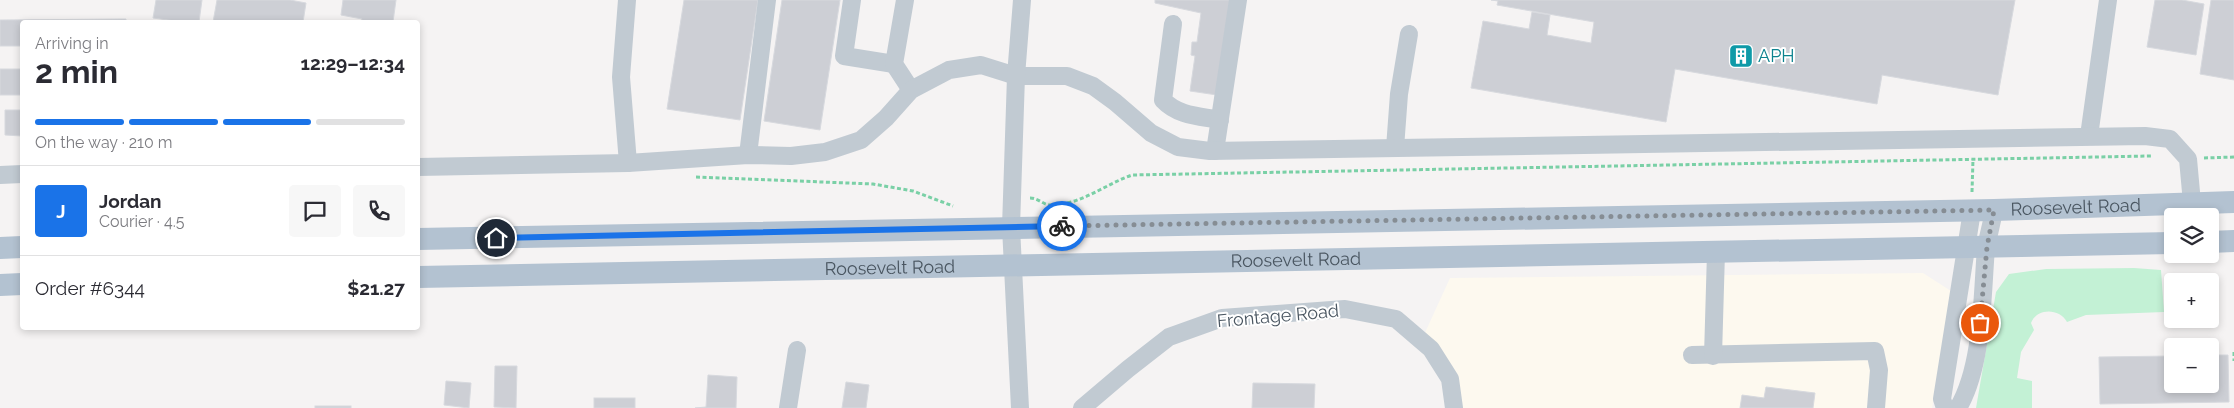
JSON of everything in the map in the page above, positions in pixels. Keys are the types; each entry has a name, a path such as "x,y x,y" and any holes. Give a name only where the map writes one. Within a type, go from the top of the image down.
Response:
{"main road":[{"name":"Roosevelt Road","path":"420,239 1983,210 2234,202"},
{"path":"2219,242 2234,241"},
{"name":"Roosevelt Road","path":"420,277 2164,243"},
{"path":"0,248 20,248"},
{"path":"0,285 20,284"}],"street":[{"path":"627,0 621,77 628,163"},
{"path":"748,156 767,0"},
{"path":"852,0 844,56 894,64"},
{"path":"905,0 894,64 911,90"},
{"path":"1020,408 1011,228 1016,76 1022,0"},
{"path":"1215,151 1238,0"},
{"path":"2089,136 2108,0"},
{"path":"1173,24 1163,100 1170,107 1185,114 1220,120"},
{"path":"1395,148 1399,94 1409,34"},
{"path":"420,167 628,163 748,156 791,156 825,152 861,140 886,118 911,90 948,70 981,65 1016,76 1068,76 1093,86 1151,133 1178,147 1215,151 2145,136 2170,139 2188,159 2192,203"},
{"path":"0,175 20,174"},
{"path":"1945,408 1942,399 1983,210"},
{"path":"1958,408 1970,384 1984,293 1976,247"},
{"path":"1714,356 1716,252"},
{"name":"Frontage Road","path":"1082,408 1169,337 1222,318 1345,309 1396,319 1431,349 1450,380 1454,408"},
{"path":"788,408 797,350"},
{"path":"1692,355 1875,351 1879,370 1876,408"}],"path":[{"path":"1030,198 1036,198 1048,206 1067,204 1115,180 1132,175 2150,156 2188,159 2234,157"},
{"path":"1973,160 1983,210"},
{"path":"695,177 873,184 913,191 953,206"},
{"path":"2234,352 2234,362"}],"shaded area":[{"path":"1923,273 1951,291 1932,408 1448,408 1448,384 1418,348 1450,278"}],"green space":[{"path":"2134,268 2161,270 2164,312 2086,315 2067,322 2059,314 2043,312 2034,318 2031,323 2034,330 2021,352 2017,378 2032,381 2032,408 1976,408 1996,292 2009,274 2046,269"}],"building":[{"path":"156,0 202,0 199,20 153,18"},
{"path":"217,0 290,0 306,3 303,20 213,20"},
{"path":"343,0 396,0 393,20 362,20 341,15"},
{"path":"684,0 758,0 740,120 667,109"},
{"path":"782,0 840,0 820,130 764,121"},
{"path":"1155,0 1230,0 1217,95 1190,91 1195,56 1191,55 1192,42 1197,42 1201,13 1155,3"},
{"name":"APH","path":"1491,0 2015,0 1998,95 1882,75 1877,104 1675,69 1666,122 1471,88 1483,21 1529,29 1532,12 1550,15 1547,35 1591,43 1594,22 1497,5 1498,1"},
{"path":"2155,0 2182,0 2204,4 2196,55 2147,47"},
{"path":"2211,0 2234,0 2234,80 2200,74"},
{"path":"126,19 20,20 20,46 0,46 0,20"},
{"path":"0,69 20,69 20,95 0,95"},
{"path":"5,110 20,110 20,136 5,135"},
{"path":"2219,355 2228,355 2229,402 2100,404 2099,357 2164,356 2164,393 2219,393"},
{"path":"495,366 517,366 516,408 494,407"},
{"path":"708,375 737,377 736,408 695,408 706,407"},
{"path":"446,381 471,383 469,408 444,405"},
{"path":"846,382 869,385 866,408 842,408"},
{"path":"1253,383 1315,384 1314,408 1252,408"},
{"path":"1766,387 1815,393 1813,408 1740,408 1742,395 1764,398"},
{"path":"594,398 635,398 635,408 594,408"},
{"path":"315,406 351,406 351,408 315,408"}],"way so far":[{"path":"1062,226 1994,210 1987,247 1980,323"}],"place":[{"name":"APH","path":"1741,56"}],"route":[{"path":"496,238 1062,226"}]}
